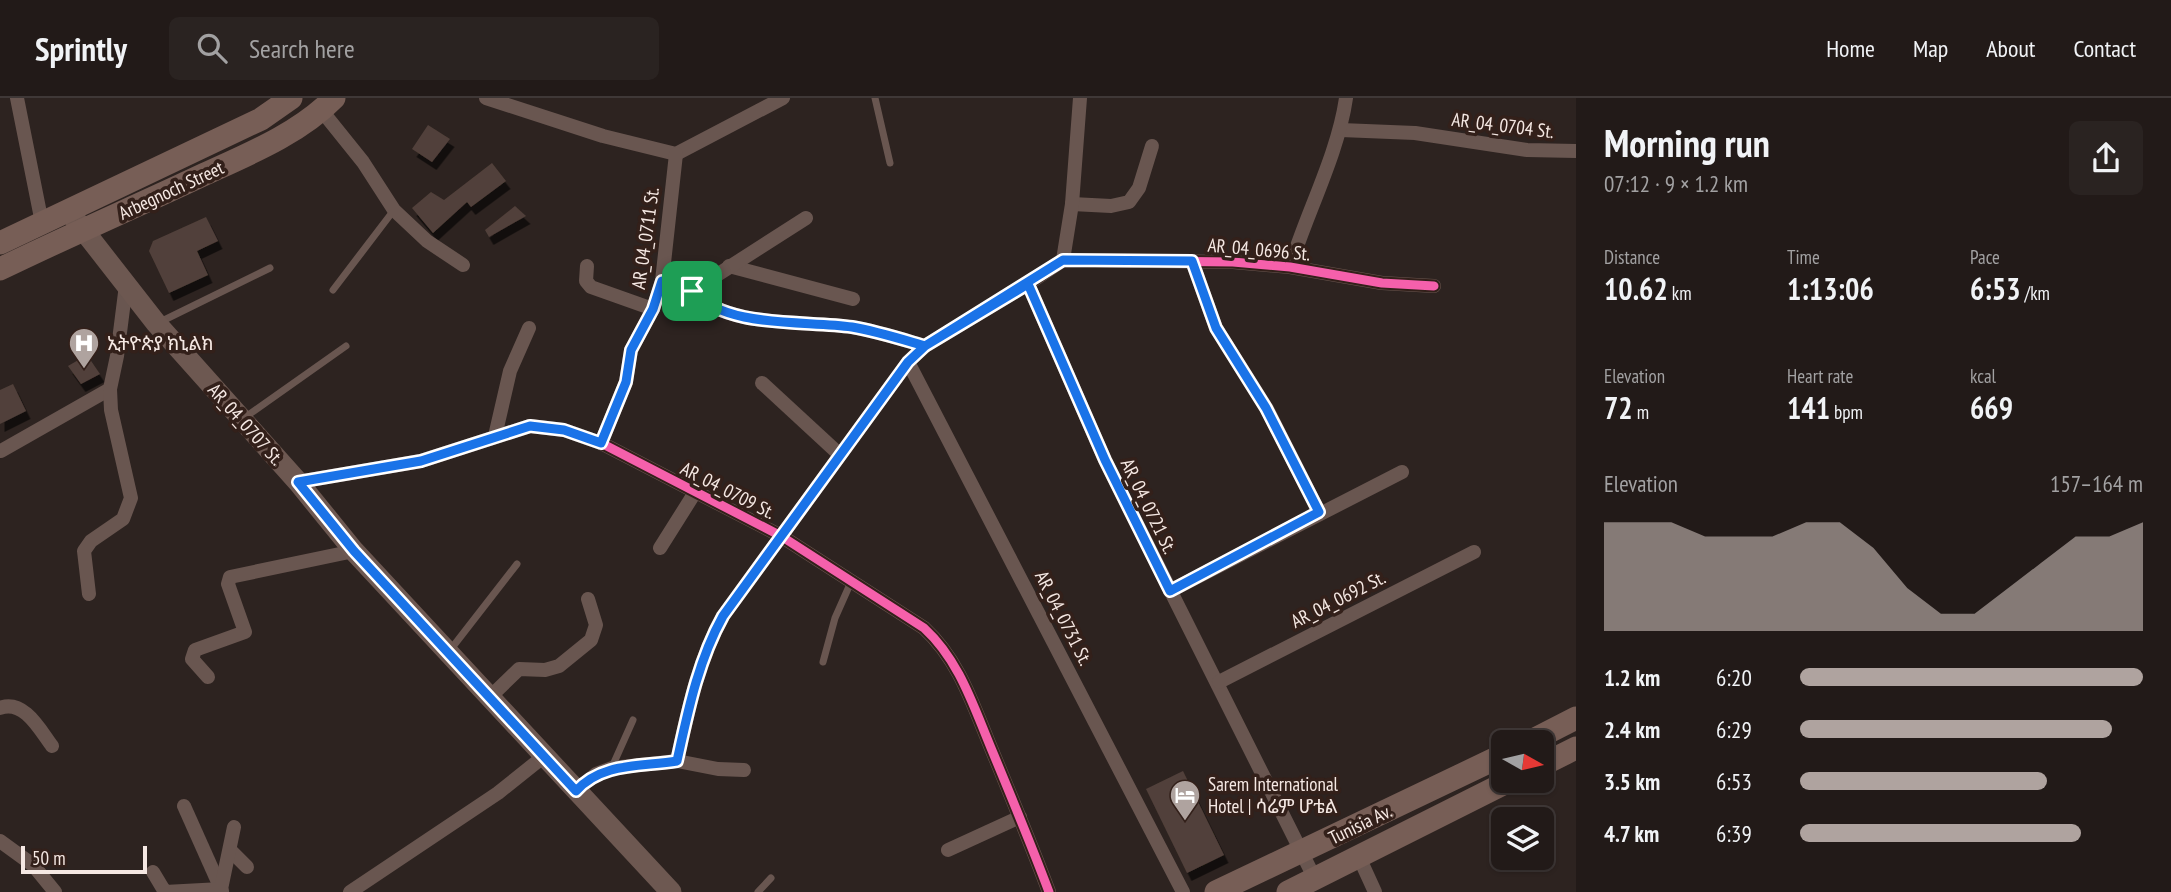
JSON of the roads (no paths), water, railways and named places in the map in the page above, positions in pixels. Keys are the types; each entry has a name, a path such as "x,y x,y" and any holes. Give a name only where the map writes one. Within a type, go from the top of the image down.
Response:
{"main road":[{"name":"Arbegnoch Street","path":"0,243 261,119 291,98"},
{"name":"Arbegnoch Street","path":"0,269 243,156 328,104"},
{"path":"1552,730 1576,718"},
{"path":"1554,759 1576,748"},
{"name":"Tunisia Av.","path":"1216,892 1491,761"},
{"name":"Tunisia Av.","path":"1288,892 1491,790"}],"street":[{"path":"17,98 41,223"},
{"path":"486,98 603,136 676,154 783,98"},
{"path":"677,761 695,694 697,676 708,644 723,616 908,362 925,346 1063,260 1072,204 1080,98"},
{"path":"1290,267 1306,217 1341,130 1346,98"},
{"path":"328,104 394,210 427,241 463,265"},
{"name":"AR_04_0704 St.","path":"1341,130 1415,133 1527,150 1576,151"},
{"path":"1072,204 1111,206 1129,202 1139,188 1152,146"},
{"name":"AR_04_0711 St.","path":"601,443 626,382 631,350 653,309 662,281 676,154"},
{"name":"AR_04_0707 St.","path":"69,210 156,323 298,482 354,551 671,892"},
{"path":"692,291 806,218"},
{"name":"AR_04_0696 St.","path":"1063,260 1192,261 1290,267 1382,283 1434,286"},
{"path":"1192,261 1216,328 1266,408 1319,512"},
{"path":"587,266 586,281 591,287 653,309"},
{"path":"729,266 853,299"},
{"path":"662,281 692,291 709,305 765,320 855,328 925,346"},
{"name":"AR_04_0721 St.","path":"1028,284 1105,460 1219,682 1315,879"},
{"path":"89,594 84,551 91,541 127,515 131,498 111,410 110,389 126,285"},
{"path":"495,436 510,371 529,328"},
{"name":"AR_04_0731 St.","path":"908,362 1182,892"},
{"path":"762,383 839,454"},
{"path":"1,451 110,389"},
{"name":"AR_04_0709 St.","path":"298,482 421,461 530,426 545,426 601,443 694,494 781,536 924,628 942,644 953,661 1049,892"},
{"path":"1170,591 1319,512 1402,472"},
{"path":"660,548 694,494"},
{"path":"208,677 192,659 195,650 246,632 228,584 230,577 354,551"},
{"name":"AR_04_0692 St.","path":"1219,682 1474,552"},
{"path":"489,698 519,669 545,670 559,666 592,640 596,625 588,599"},
{"path":"0,708 17,706 52,746"},
{"path":"350,892 489,799 543,757"},
{"path":"576,791 596,774 612,768 677,761 718,769 744,770"},
{"path":"184,806 222,891"},
{"path":"948,850 1020,817"},
{"path":"222,891 234,827"},
{"path":"2,847 33,865 55,892"},
{"path":"230,850 247,867"},
{"path":"1359,858 1375,892"},
{"path":"153,872 165,892 222,891"}],"lane":[{"path":"875,98 890,163"},
{"path":"333,290 394,210"},
{"path":"156,323 270,268"},
{"path":"241,420 346,346"},
{"path":"447,653 517,564"},
{"path":"822,662 835,618 851,582"},
{"path":"612,768 633,719"},
{"path":"758,892 771,878"}],"place":[{"name":"ኢትዮጵያ ክኒልክ","path":"84,370"},
{"name":"Sarem International Hotel | ሳሬም ሆቴል","path":"1185,822"}]}
